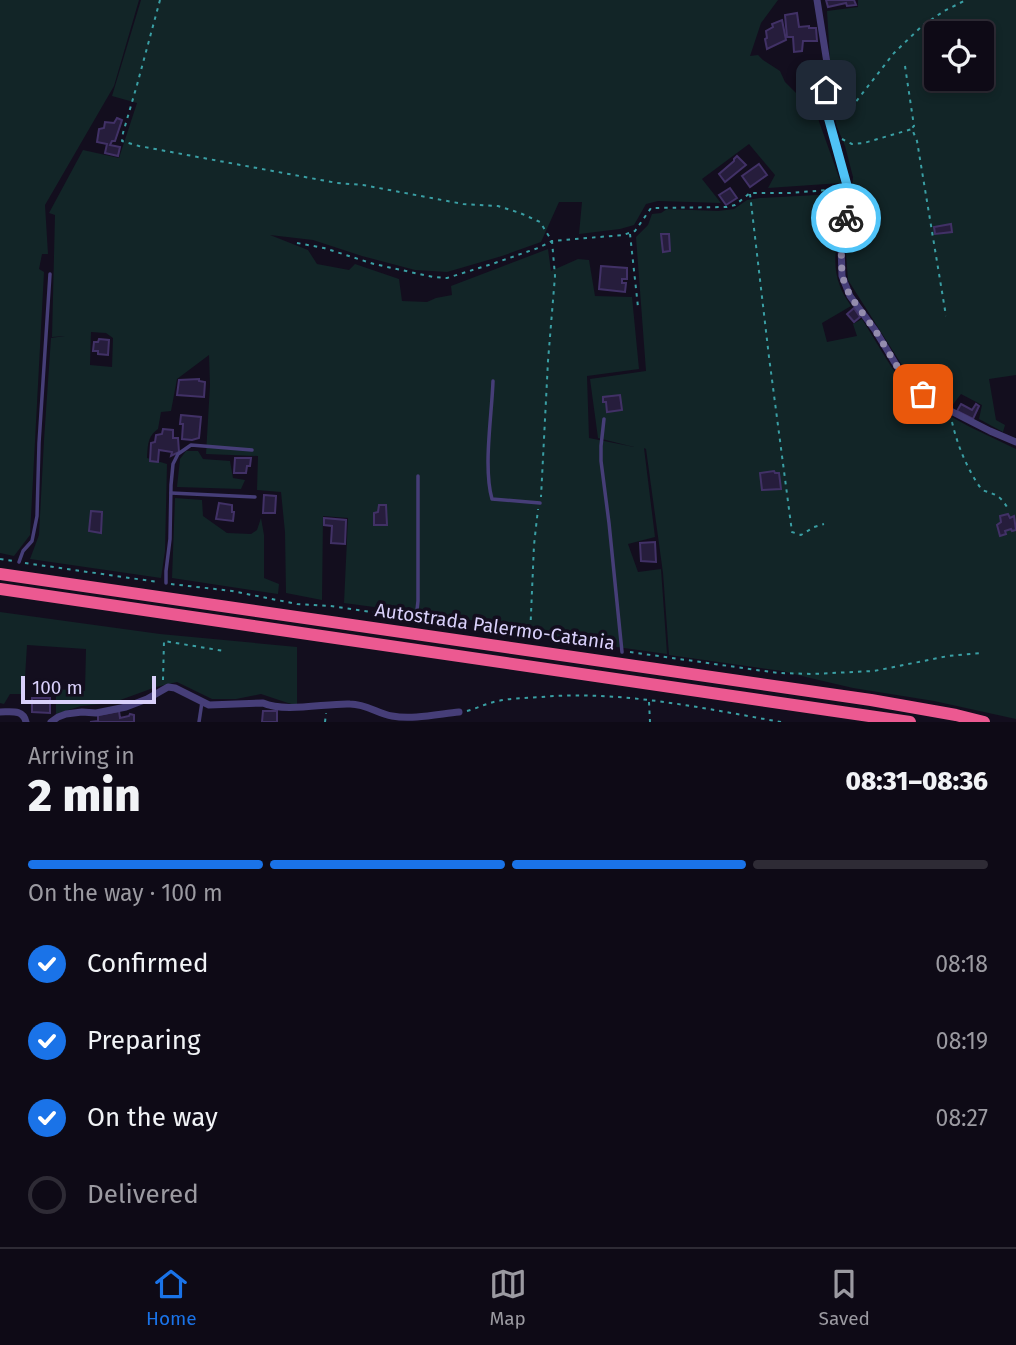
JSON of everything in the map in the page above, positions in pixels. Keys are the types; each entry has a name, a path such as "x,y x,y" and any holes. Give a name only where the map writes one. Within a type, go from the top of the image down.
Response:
{"highway":[{"name":"Autostrada Palermo-Catania","path":"0,574 857,698 984,722"},
{"name":"Autostrada Palermo-Catania","path":"0,589 910,722"}],"street":[{"path":"817,0 827,62 827,113 848,189 848,210 841,244 842,276 850,296 875,330 906,381 949,411 1016,442"},
{"path":"51,722 66,714 96,713 126,707 168,687 209,705 263,703 281,707 351,704 369,706 392,716 459,712"},
{"path":"0,712 17,712 22,714 26,722"}],"lane":[{"path":"19,562 23,551 32,541 37,516 50,274"},
{"path":"493,381 489,453 492,499 540,503"},
{"path":"604,419 601,461 622,652"},
{"path":"166,583 173,464 177,454 191,444 252,450"},
{"path":"416,618 418,476"},
{"path":"171,493 255,497"},
{"path":"199,722 202,702"}],"path":[{"path":"160,0 122,141 278,173 363,185 463,204 498,206 540,222 552,241 555,276 540,503 534,545 530,637"},
{"path":"827,113 851,108 907,39 944,11 966,0"},
{"path":"905,66 914,126 912,129 917,141 946,316"},
{"path":"834,138 844,139 852,144 864,143 912,129"},
{"path":"297,243 324,248 394,269 447,278 552,241 630,233 641,224 651,208 727,207 736,205 750,193 848,189"},
{"path":"750,193 792,532 801,534 824,524"},
{"path":"630,233 638,307"},
{"path":"949,411 959,449 974,480 982,491 997,494 1002,498 1007,507"},
{"path":"0,559 233,591 297,604 474,625 530,637 536,641"},
{"path":"163,691 164,641 224,652"},
{"path":"594,649 778,673 812,674 874,671 948,656 982,653"},
{"path":"459,712 505,699 602,695 781,722"},
{"path":"649,701 650,722"},
{"path":"751,716 751,722"}],"green space":[{"path":"0,0 139,0 114,86 45,205 48,254 42,254 39,269 44,272 30,535 14,556 0,553"},
{"path":"141,0 778,0 761,23 750,56 758,55 780,71 785,82 816,113 841,183 768,188 775,175 749,144 702,179 721,203 658,201 646,204 634,225 579,234 582,202 559,202 541,242 447,272 415,270 313,240 270,235 308,250 317,264 349,270 355,264 399,279 402,301 427,302 452,295 451,286 548,249 551,271 578,259 589,260 595,296 632,297 639,369 587,376 589,438 634,447 598,438 590,379 646,371 636,237 648,225 652,214 667,209 734,209 747,200 760,198 836,194 843,196 835,264 841,289 851,306 822,323 827,342 857,336 853,324 862,319 913,396 1016,449 1016,719 934,701 853,688 782,671 669,655 663,573 644,448 655,537 628,544 638,572 661,569 667,654 552,638 464,619 344,603 348,518 323,516 322,600 286,593 281,492 257,490 258,456 206,454 209,355 177,379 171,411 161,412 158,429 149,442 147,458 167,464 165,551 161,578 30,559 39,535 51,338 65,336 52,337 55,215 49,213 83,150 119,158 137,103 112,96","holes":["91,332 106,333 113,338 112,367 90,365"]},
{"path":"858,0 1016,0 1016,375 989,379 996,420 1005,425 1003,432 979,419 982,405 961,394 951,407 929,393 907,373 848,280 846,254 853,177 833,110 827,11 858,7"},
{"path":"186,451 198,451 203,459 230,461 233,478 245,480 241,489 177,487 180,459"},
{"path":"175,498 202,500 203,516 227,533 251,534 257,530 261,518 264,535 264,578 279,584 278,594 172,578"},
{"path":"0,612 160,634 297,647 297,706 261,694 236,699 212,699 177,682 112,703 81,706 56,714 56,689 85,691 86,649 27,645 24,694 10,694 4,704 0,703"}],"building":[{"path":"826,0 854,0 856,5 847,6 846,3 828,7"},
{"path":"797,13 799,27 816,28 817,41 803,41 802,51 794,52 793,37 787,37 785,15"},
{"path":"782,20 786,40 767,49 766,31 773,27 772,24"},
{"path":"117,118 122,120 115,141 110,145 120,147 118,156 105,153 107,144 97,142 99,129 104,128 105,122 114,123"},
{"path":"737,156 746,165 725,182 719,174"},
{"path":"759,164 767,175 750,187 742,176"},
{"path":"730,188 737,198 726,205 719,195"},
{"path":"871,210 868,231 858,232 860,211"},
{"path":"951,224 952,232 935,234 934,227"},
{"path":"661,234 669,234 670,251 663,252"},
{"path":"601,266 627,268 627,279 622,279 622,283 626,283 625,292 599,289"},
{"path":"854,308 860,317 854,322 847,314"},
{"path":"99,339 109,340 108,355 93,351 94,342"},
{"path":"199,379 205,382 204,397 177,395 179,380"},
{"path":"620,395 622,410 607,412 603,397"},
{"path":"961,404 972,410 976,404 979,406 973,419 957,411"},
{"path":"181,415 201,417 199,438 182,439"},
{"path":"163,429 173,430 173,438 178,438 179,452 171,456 172,452 159,450 158,462 150,461 151,443 155,442 156,435 162,434"},
{"path":"235,458 251,458 246,473 234,473"},
{"path":"760,473 779,473 781,489 762,490"},
{"path":"264,495 276,496 275,513 263,513"},
{"path":"219,503 232,505 233,521 216,519"},
{"path":"379,505 386,505 387,525 374,525 374,513 378,512"},
{"path":"91,511 102,512 101,533 89,531"},
{"path":"1008,514 1010,518 1014,516 1016,530 1005,531 1006,534 1000,536 997,525 1001,522 1000,516"},
{"path":"324,518 346,520 345,544 331,543 332,526 324,525"},
{"path":"655,542 656,562 641,561 640,543"},
{"path":"32,698 50,698 50,713 32,712"},
{"path":"119,711 120,718 134,715 134,722 90,722 98,721 98,715"},
{"path":"263,711 277,711 277,722 262,722"}],"way so far":[{"path":"846,218 841,244 842,276 850,296 875,330 906,381 923,394"}],"route":[{"path":"826,90 827,113 848,189 846,218"}]}
